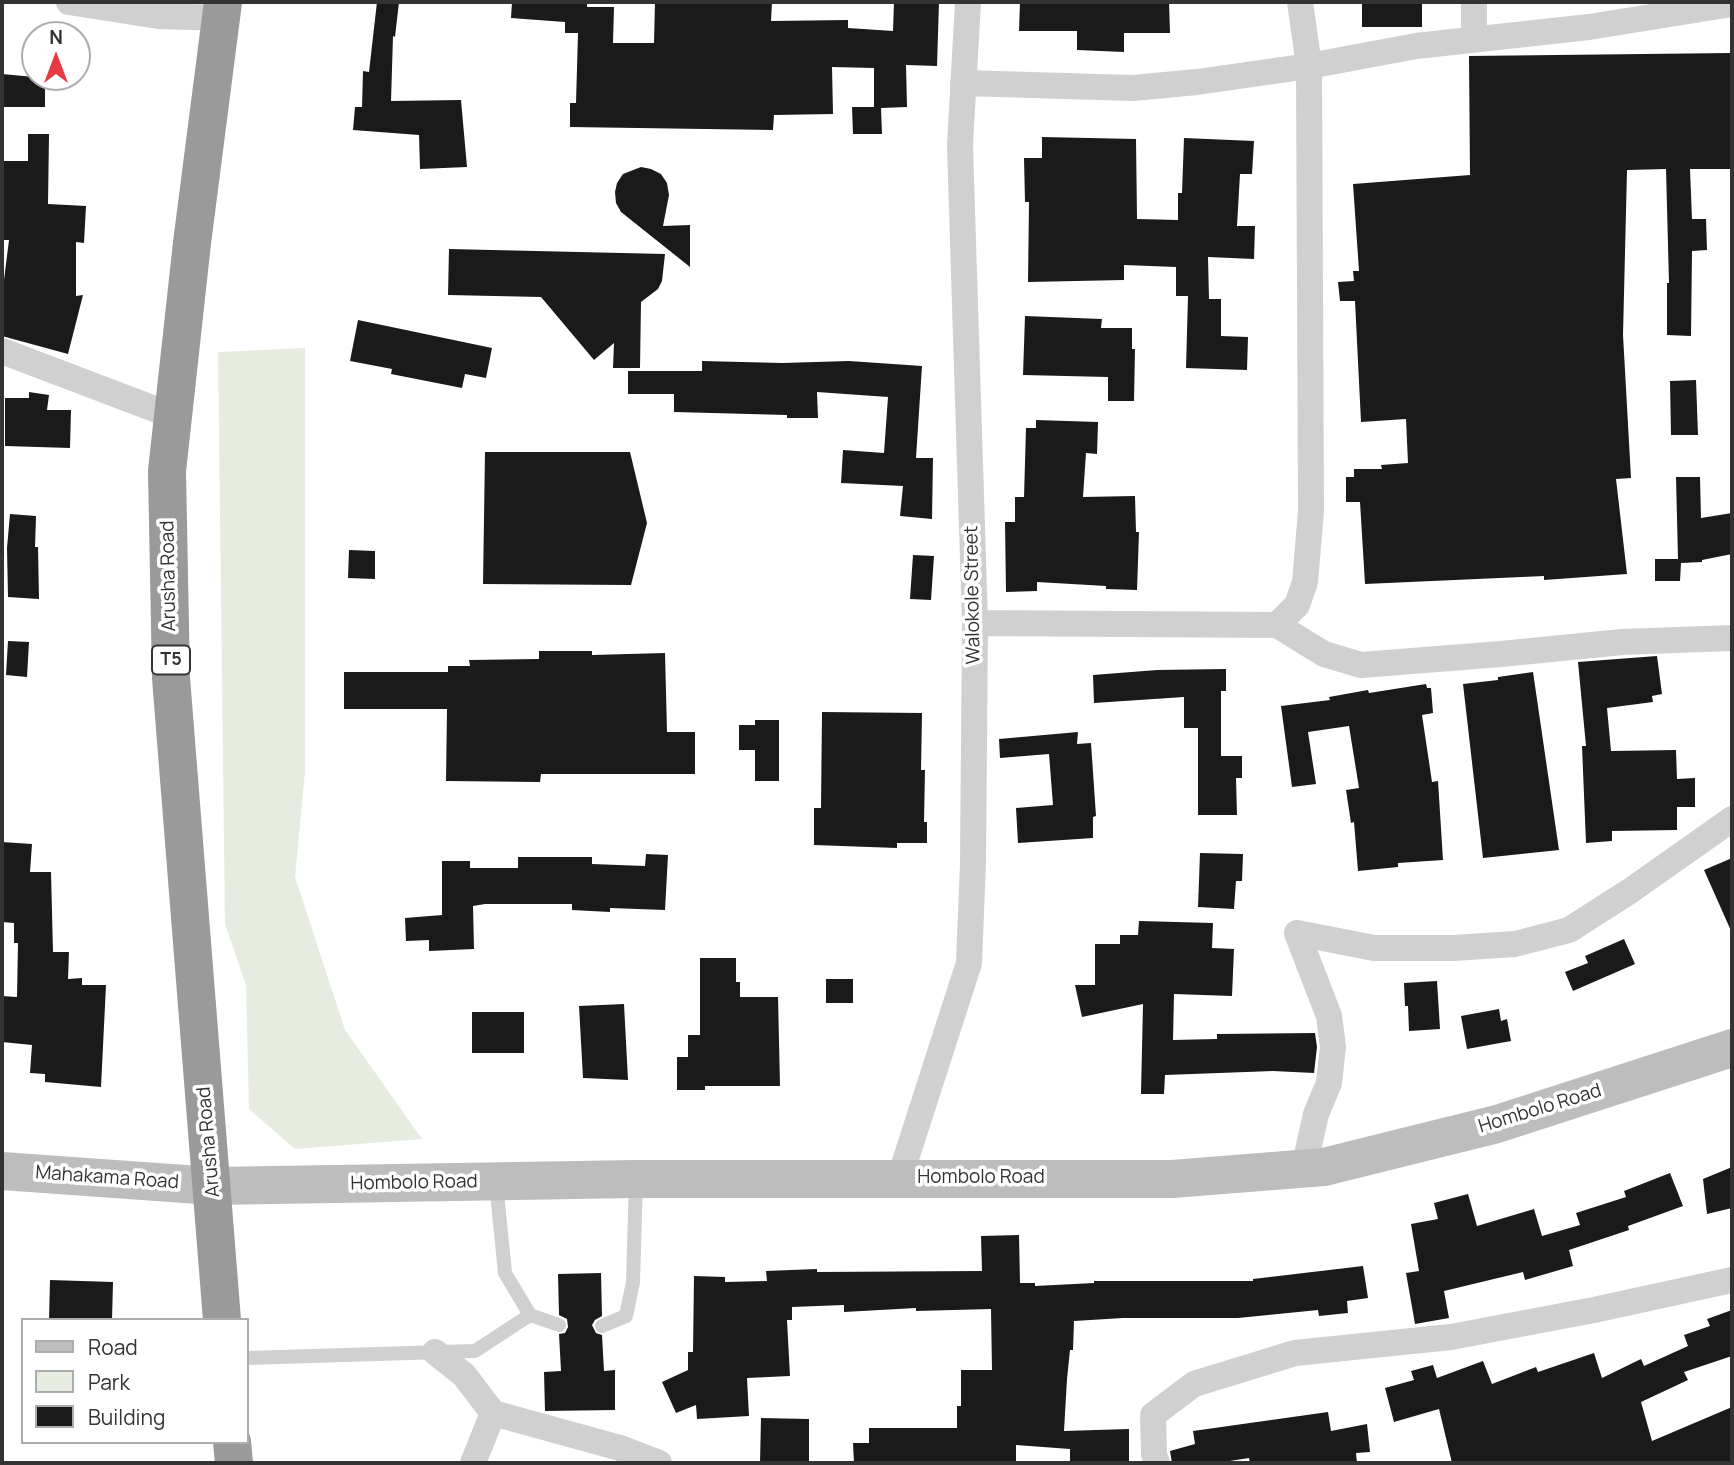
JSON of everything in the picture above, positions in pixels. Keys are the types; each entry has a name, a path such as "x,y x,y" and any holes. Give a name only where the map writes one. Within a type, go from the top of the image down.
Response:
{"highway":[{"name":"Arusha Road","path":"222,10 192,243 167,471 171,678 222,1318"},
{"path":"232,1444 233,1463"}],"street":[{"path":"69,2 158,16 222,10"},
{"name":"Walokole Street","path":"901,1177 969,963 973,863 975,624 960,145 968,2"},
{"path":"1277,625 1297,606 1305,582 1311,511 1309,66 1300,2"},
{"path":"1474,2 1474,39"},
{"path":"963,83 1133,88 1197,82 1309,66 1416,46 1589,27 1732,4"},
{"path":"2,351 173,416"},
{"path":"975,624 1277,625 1324,654 1361,665 1622,642 1732,638"},
{"path":"1304,1168 1316,1114 1329,1083 1333,1047 1329,1016 1297,933 1374,948 1453,948 1515,944 1555,934 1569,930 1630,891 1732,818"},
{"name":"Hombolo Road","path":"213,1186 901,1177 1172,1179 1324,1167 1497,1124 1732,1048"},
{"name":"Mahakama Road","path":"2,1171 213,1186"},
{"path":"1157,1463 1154,1454 1153,1415 1194,1384 1295,1353 1451,1338 1732,1280"},
{"path":"435,1352 464,1375 493,1413 620,1448 659,1463"},
{"path":"473,1463 493,1413"}],"lane":[{"path":"602,1326 626,1316 633,1282 636,1179"},
{"path":"496,1182 505,1273 530,1315 559,1325"},
{"path":"248,1358 475,1351 530,1315"}],"green space":[{"path":"305,348 305,771 295,877 345,1030 422,1139 295,1149 249,1109 246,985 225,924 218,352"}],"building":[{"path":"377,2 399,2 395,37 393,36 391,101 461,100 467,167 420,169 419,135 353,130 355,107 362,107 363,71 369,72"},
{"path":"512,2 587,2 587,7 614,7 613,43 654,43 655,2 772,2 771,21 848,20 848,28 893,31 894,2 939,2 937,66 906,65 907,107 881,108 882,134 853,134 852,107 874,107 874,68 832,67 833,114 774,115 773,130 570,127 570,103 576,103 578,33 565,33 565,22 511,18"},
{"path":"1020,2 1169,2 1170,33 1124,33 1124,52 1077,50 1077,31 1019,31"},
{"path":"1362,2 1422,2 1422,27 1362,27"},
{"path":"1732,53 1732,169 1690,169 1692,219 1706,219 1707,250 1692,251 1691,336 1667,335 1669,283 1666,169 1627,170 1623,335 1631,478 1616,479 1627,574 1544,580 1544,576 1365,584 1360,502 1346,502 1346,477 1354,477 1354,469 1382,469 1381,465 1408,463 1406,419 1361,422 1355,301 1340,301 1338,282 1354,281 1353,271 1359,271 1353,184 1470,175 1469,56"},
{"path":"2,74 21,76 21,91 45,91 45,107 2,107"},
{"path":"28,134 49,134 48,204 86,206 84,243 76,242 76,296 83,295 68,354 2,336 2,296 9,240 2,240 2,161 28,161"},
{"path":"1042,137 1136,139 1137,219 1178,220 1184,138 1254,141 1252,174 1240,174 1237,226 1255,226 1254,259 1208,257 1209,299 1221,299 1221,336 1248,337 1247,370 1186,368 1188,296 1176,296 1176,267 1124,265 1124,280 1028,282 1029,202 1025,202 1024,158 1042,158"},
{"path":"641,167 661,174 667,183 669,195 663,226 690,225 690,267 621,212 616,203 617,183 623,174"},
{"path":"449,249 665,254 662,281 658,289 641,302 640,368 613,368 614,343 594,360 541,297 448,295"},
{"path":"1025,316 1102,319 1101,328 1132,328 1132,349 1135,349 1134,401 1108,401 1108,377 1023,375"},
{"path":"358,320 492,348 486,378 465,374 462,388 391,374 392,369 350,361"},
{"path":"702,361 849,361 922,366 916,458 933,458 932,519 900,516 903,486 841,483 843,450 884,453 888,397 817,392 818,418 787,418 787,415 674,412 674,394 628,394 628,371 702,371"},
{"path":"1696,380 1698,435 1671,435 1670,381"},
{"path":"29,392 49,395 47,410 71,410 70,448 5,446 5,398 29,398"},
{"path":"1036,420 1098,422 1097,454 1086,453 1083,497 1135,496 1136,532 1139,532 1137,590 1037,582 1037,591 1006,592 1005,522 1015,522 1015,497 1024,497 1026,428 1036,428"},
{"path":"485,452 630,452 647,523 631,585 483,584"},
{"path":"1676,477 1700,477 1701,518 1732,513 1732,554 1702,562 1681,563 1680,581 1655,581 1655,559 1678,559"},
{"path":"10,514 36,516 35,547 38,547 39,599 8,597 7,548"},
{"path":"349,550 375,551 375,579 348,578"},
{"path":"913,555 934,556 931,600 910,599"},
{"path":"8,641 29,642 27,677 6,675"},
{"path":"539,651 592,651 592,655 665,653 667,732 695,732 695,774 541,774 540,782 446,781 447,709 344,709 344,672 448,672 448,666 470,666 469,660 539,659"},
{"path":"1657,656 1662,694 1652,696 1653,702 1607,708 1611,751 1676,750 1677,779 1695,778 1695,807 1677,807 1677,830 1612,831 1612,841 1586,843 1582,746 1586,746 1578,662"},
{"path":"1226,669 1226,691 1221,691 1221,756 1242,756 1242,778 1236,778 1237,815 1198,815 1198,728 1184,728 1184,697 1094,703 1093,675 1157,670"},
{"path":"1533,672 1559,850 1483,858 1463,684"},
{"path":"1426,684 1427,688 1431,688 1433,713 1422,715 1432,782 1438,781 1443,860 1398,863 1398,867 1358,871 1354,822 1351,823 1346,790 1359,788 1349,726 1308,732 1316,784 1292,787 1281,706 1330,700 1329,697 1368,690 1369,693"},
{"path":"822,712 922,713 921,770 925,770 924,822 927,822 927,843 897,843 897,848 814,845 814,808 821,808"},
{"path":"755,720 779,720 779,781 755,781 755,750 739,750 739,725 755,725"},
{"path":"1078,732 1077,744 1091,743 1096,816 1093,817 1093,838 1018,843 1016,808 1053,805 1049,754 1000,758 999,739"},
{"path":"2,842 32,844 30,872 51,872 53,952 69,952 68,979 82,978 82,985 106,985 101,1087 45,1082 45,1074 30,1073 32,1045 2,1042 2,996 17,997 18,943 14,943 14,923 2,922"},
{"path":"1200,853 1243,854 1242,881 1236,881 1234,909 1198,907"},
{"path":"646,854 668,855 665,910 610,908 610,912 572,910 572,904 485,904 473,906 474,949 429,951 429,940 406,941 405,918 442,915 442,861 470,861 470,868 518,868 518,857 592,857 592,864 645,866"},
{"path":"1732,858 1732,933 1704,870"},
{"path":"1139,921 1213,923 1212,948 1234,949 1232,996 1174,994 1173,1040 1217,1039 1217,1034 1315,1033 1317,1047 1314,1073 1273,1071 1165,1075 1164,1094 1141,1094 1143,1004 1082,1017 1075,985 1095,985 1095,944 1120,944 1120,935 1138,935"},
{"path":"1624,939 1635,964 1573,991 1565,972 1588,963 1585,956"},
{"path":"700,958 736,958 736,982 740,982 740,997 778,997 780,1086 705,1086 705,1090 677,1090 677,1057 688,1057 688,1035 700,1035"},
{"path":"826,979 853,979 853,1003 826,1003"},
{"path":"1437,981 1440,1029 1409,1031 1404,983"},
{"path":"624,1004 628,1080 583,1078 579,1006"},
{"path":"1499,1009 1501,1021 1507,1019 1511,1041 1467,1049 1461,1016"},
{"path":"472,1012 524,1012 524,1053 472,1053"},
{"path":"1732,1167 1732,1208 1707,1214 1703,1179"},
{"path":"1670,1173 1683,1206 1628,1226 1629,1230 1569,1250 1573,1266 1525,1280 1523,1272 1444,1291 1449,1318 1415,1324 1406,1273 1419,1271 1411,1224 1438,1219 1434,1203 1468,1194 1477,1226 1534,1209 1542,1236 1580,1225 1576,1213 1626,1197 1624,1191"},
{"path":"1019,1235 1020,1283 1035,1283 1035,1286 1094,1281 1253,1281 1363,1266 1368,1298 1347,1301 1348,1313 1319,1316 1318,1310 1238,1318 1123,1318 1074,1321 1064,1431 1129,1429 1129,1463 1070,1463 1070,1449 1016,1445 1016,1463 854,1463 853,1443 869,1443 869,1428 957,1428 957,1406 961,1406 961,1370 992,1370 991,1309 916,1311 916,1308 844,1312 844,1305 792,1307 792,1320 787,1320 790,1376 747,1378 749,1416 697,1419 696,1405 676,1413 662,1382 688,1370 688,1352 693,1352 694,1276 725,1277 725,1282 767,1281 766,1271 982,1271 981,1236"},
{"path":"601,1273 602,1316 592,1325 596,1333 602,1335 604,1371 615,1370 615,1410 545,1411 544,1372 561,1371 559,1334 565,1333 568,1327 567,1319 559,1315 558,1274"},
{"path":"50,1280 113,1282 112,1318 49,1318"},
{"path":"1732,1310 1732,1356 1684,1372 1688,1380 1641,1402 1652,1441 1732,1407 1732,1463 1452,1463 1439,1409 1394,1422 1385,1388 1414,1380 1411,1371 1433,1365 1437,1378 1483,1361 1492,1384 1536,1367 1538,1372 1594,1353 1602,1378 1641,1359 1644,1366 1688,1346 1684,1335 1710,1326 1707,1319"},
{"path":"1328,1412 1331,1431 1367,1424 1370,1452 1356,1453 1357,1463 1250,1463 1249,1458 1217,1463 1172,1463 1170,1451 1195,1444 1193,1431"},
{"path":"761,1418 809,1419 809,1463 760,1463"}]}
